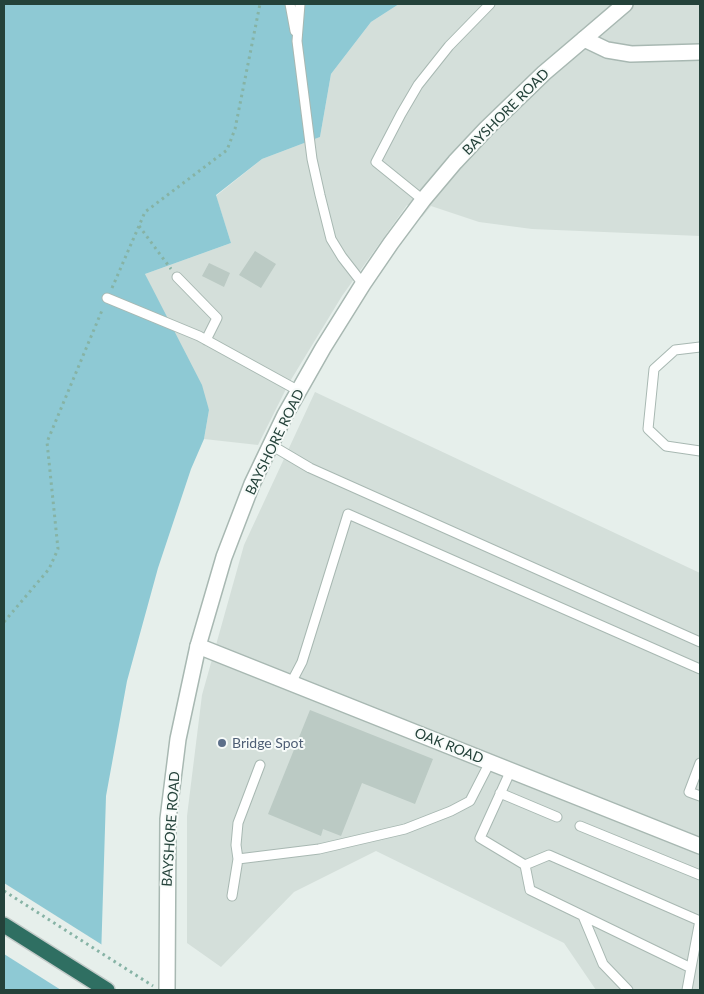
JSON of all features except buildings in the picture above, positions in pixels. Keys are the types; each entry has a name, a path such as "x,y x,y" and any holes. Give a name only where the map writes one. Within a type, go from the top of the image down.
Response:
{"highway":[{"path":"4,925 107,990"}],"street":[{"name":"BAYSHORE ROAD","path":"167,990 168,820 178,739 198,646 224,557 252,484 299,391 364,284 423,200 486,129 544,73 625,4"},
{"path":"584,39 607,50 631,54 700,52"},
{"name":"OAK ROAD","path":"198,646 700,846"}],"lane":[{"path":"290,4 297,41 312,159 331,239 342,257 364,284"},
{"path":"297,41 300,4"},
{"path":"423,200 376,162 418,85 449,46 490,4"},
{"path":"177,277 217,318 206,340"},
{"path":"107,298 206,340 299,391"},
{"path":"700,347 675,350 654,369 648,429 666,446 700,451"},
{"path":"271,445 310,468 700,642"},
{"path":"292,683 302,662 348,514 700,669"},
{"path":"238,859 319,849 405,828 451,811 470,800 490,762"},
{"path":"700,763 689,792 700,796"},
{"path":"232,896 238,859 236,845 238,823 260,766"},
{"path":"510,770 480,838 525,865 530,890 691,968"},
{"path":"500,793 557,817"},
{"path":"580,826 700,875"},
{"path":"525,865 548,855 700,921 687,990"},
{"path":"583,916 603,964 628,990"}],"path":[{"path":"139,225 177,277"},
{"path":"4,891 160,990"}],"shaded area":[{"path":"399,4 700,4 700,236 532,229 479,222 431,206 422,217 407,205 342,296 289,383 258,445 204,439 209,410 145,274 231,243 216,196 262,159 320,137 331,74 371,22"},
{"path":"315,392 700,573 700,990 596,990 564,943 376,851 294,892 221,967 187,943 187,816 202,695 244,545"}],"water":[{"path":"4,4 399,4 371,22 331,74 320,137 262,159 216,195 231,243 145,274 202,385 209,410 204,439 191,469 158,568 127,681 106,796 100,990 4,990"}],"pier":[{"path":"4,883 104,946 103,990 61,990 4,954"}],"place":[{"name":"Bridge Spot","path":"222,743"}]}
